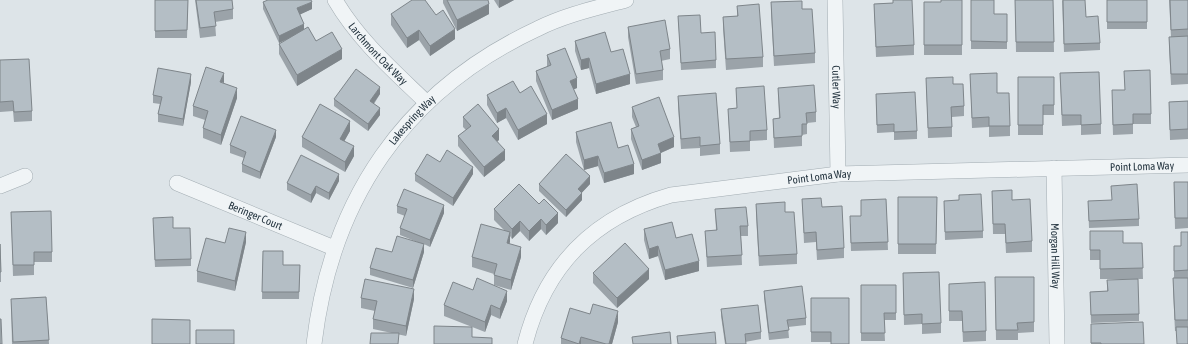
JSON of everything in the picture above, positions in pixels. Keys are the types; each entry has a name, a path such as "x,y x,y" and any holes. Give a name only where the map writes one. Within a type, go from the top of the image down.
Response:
{"street":[{"name":"Larchmont Oak Way","path":"335,0 353,28 366,44 428,103"},
{"name":"Lakespring Way","path":"314,344 318,308 334,248 346,220 364,184 385,152 410,121 453,80 503,46 538,28 568,16 626,0"},
{"name":"Cutler Way","path":"835,0 838,174"},
{"name":"Point Loma Way","path":"525,344 536,308 555,273 582,242 614,218 645,203 671,195 838,174 1188,165"},
{"name":"Morgan Hill Way","path":"1054,168 1057,344"},
{"path":"0,186 25,176"},
{"name":"Beringer Court","path":"177,183 334,248"}],"building":[{"path":"155,0 188,0 187,30 155,31"},
{"path":"196,0 232,0 233,9 214,12 216,26 200,28"},
{"path":"268,0 311,0 312,2 297,8 304,24 279,36 263,2"},
{"path":"412,0 425,0 436,15 443,10 455,29 430,46 419,30 407,38 391,14"},
{"path":"447,0 488,0 489,4 457,20"},
{"path":"893,0 912,0 914,45 876,47 874,4 893,3"},
{"path":"941,0 962,0 962,45 924,45 924,2 941,2"},
{"path":"971,0 994,0 994,14 1007,14 1007,42 971,41"},
{"path":"1015,0 1053,0 1054,42 1016,42"},
{"path":"1063,0 1085,0 1086,17 1098,16 1100,43 1064,44"},
{"path":"1107,0 1147,0 1147,22 1107,22"},
{"path":"1170,0 1188,0 1188,29 1171,30"},
{"path":"802,1 802,9 812,9 815,53 774,56 771,2"},
{"path":"759,4 763,57 726,59 723,17 738,16 737,6"},
{"path":"700,15 701,33 715,32 716,60 681,63 678,16"},
{"path":"665,20 670,49 660,51 663,70 636,74 628,27"},
{"path":"308,27 316,41 332,32 342,49 297,75 279,44"},
{"path":"605,32 611,52 623,49 630,74 596,84 589,58 581,60 575,41"},
{"path":"1188,36 1188,74 1171,74 1169,37"},
{"path":"565,48 577,78 570,81 578,99 552,110 536,71 551,65 547,55"},
{"path":"29,59 32,111 14,112 13,101 0,102 0,60"},
{"path":"206,67 224,73 220,82 237,88 221,135 203,128 208,111 193,106"},
{"path":"158,68 191,74 183,119 158,114 162,97 153,95"},
{"path":"356,69 380,87 370,101 380,108 368,124 334,99"},
{"path":"1150,70 1151,114 1133,114 1133,124 1113,125 1112,90 1125,90 1124,71"},
{"path":"1099,72 1101,124 1081,125 1081,115 1062,115 1060,73"},
{"path":"997,73 997,93 1009,93 1010,126 989,126 989,117 972,118 970,74"},
{"path":"953,77 953,84 963,84 964,106 951,107 952,127 928,128 926,78"},
{"path":"1018,77 1054,77 1054,105 1043,105 1043,125 1018,125"},
{"path":"513,81 520,93 531,86 547,114 518,130 506,108 497,113 487,95"},
{"path":"814,85 816,112 806,113 807,124 802,124 802,136 774,138 773,119 780,118 778,88"},
{"path":"764,86 767,130 750,131 750,141 730,142 728,109 737,108 736,88"},
{"path":"915,92 917,131 894,132 894,124 877,125 876,94"},
{"path":"716,93 720,144 700,146 700,137 681,139 678,96"},
{"path":"659,97 674,137 658,144 661,153 642,160 631,129 639,126 632,107"},
{"path":"1188,101 1188,129 1170,130 1169,102"},
{"path":"320,104 350,121 340,139 354,146 345,162 302,137"},
{"path":"478,104 499,129 492,136 505,150 484,167 458,136 471,126 463,117"},
{"path":"241,116 276,130 260,172 242,164 246,152 230,145"},
{"path":"611,122 618,148 628,145 634,164 604,173 598,156 584,160 576,132"},
{"path":"447,150 473,167 453,198 415,174 427,154 440,162"},
{"path":"566,154 590,176 578,189 582,193 566,210 539,184"},
{"path":"301,155 339,174 329,193 316,186 311,195 287,183"},
{"path":"1174,182 1188,182 1188,218 1175,218"},
{"path":"519,184 539,204 544,199 558,213 546,225 541,219 529,231 520,221 512,229 494,209"},
{"path":"1137,184 1139,219 1089,221 1088,201 1112,200 1111,186"},
{"path":"404,189 444,205 430,240 400,228 407,209 397,206"},
{"path":"1012,190 1012,200 1030,199 1032,241 1006,243 1005,224 993,224 992,191"},
{"path":"981,194 983,231 945,232 944,201 959,200 959,195"},
{"path":"898,197 937,197 936,244 898,244"},
{"path":"821,198 822,207 842,206 844,248 817,250 816,232 804,233 802,199"},
{"path":"886,199 888,242 851,243 850,216 861,216 861,200"},
{"path":"785,202 785,212 794,212 797,254 759,256 756,204"},
{"path":"746,207 748,226 740,226 742,255 707,257 705,231 717,230 715,209"},
{"path":"51,211 52,252 34,252 34,265 13,265 11,212"},
{"path":"173,217 173,228 190,228 191,259 155,260 153,218"},
{"path":"672,222 676,238 692,234 699,261 665,270 658,246 649,249 644,229"},
{"path":"481,224 510,232 507,243 521,247 511,280 494,275 497,264 472,257"},
{"path":"229,228 246,232 235,281 197,271 206,238 225,243"},
{"path":"1090,231 1123,231 1123,243 1142,243 1143,268 1100,269 1100,250 1090,250"},
{"path":"1181,232 1188,232 1188,270 1174,271 1174,246 1181,246"},
{"path":"397,236 424,244 413,280 370,268 376,248 392,252"},
{"path":"625,243 649,269 617,298 593,273"},
{"path":"0,244 1,272 0,272"},
{"path":"263,251 283,251 283,265 300,265 299,292 262,292"},
{"path":"939,272 941,323 922,324 922,314 904,315 903,273"},
{"path":"995,277 1034,277 1034,322 1017,323 1018,330 996,330"},
{"path":"477,278 507,291 500,309 491,305 485,322 444,305 453,282 473,290"},
{"path":"1173,278 1188,278 1188,320 1175,320"},
{"path":"365,279 414,289 406,326 373,319 377,301 361,298"},
{"path":"1138,279 1139,314 1091,315 1090,292 1108,291 1107,280"},
{"path":"985,282 986,331 963,332 962,311 949,311 949,284"},
{"path":"861,285 896,285 896,313 884,313 885,333 861,333"},
{"path":"802,286 806,318 787,320 789,330 769,333 764,291"},
{"path":"46,297 49,340 13,342 11,299"},
{"path":"811,298 849,298 849,344 831,344 831,332 811,332"},
{"path":"593,304 618,311 609,344 581,337 579,344 561,338 570,308 590,314"},
{"path":"758,305 761,332 745,334 746,344 726,344 721,309"},
{"path":"1,319 2,344 0,344"},
{"path":"152,319 190,320 190,344 152,344"},
{"path":"1143,322 1144,344 1091,343 1091,324"},
{"path":"434,326 472,327 472,337 492,338 492,344 434,344"},
{"path":"1176,327 1188,327 1188,344 1177,344"},
{"path":"196,330 234,330 234,344 196,344"},
{"path":"670,332 671,344 633,344 632,337"},
{"path":"715,332 716,344 678,344 677,336"},
{"path":"371,333 399,333 398,344 370,344"}]}
